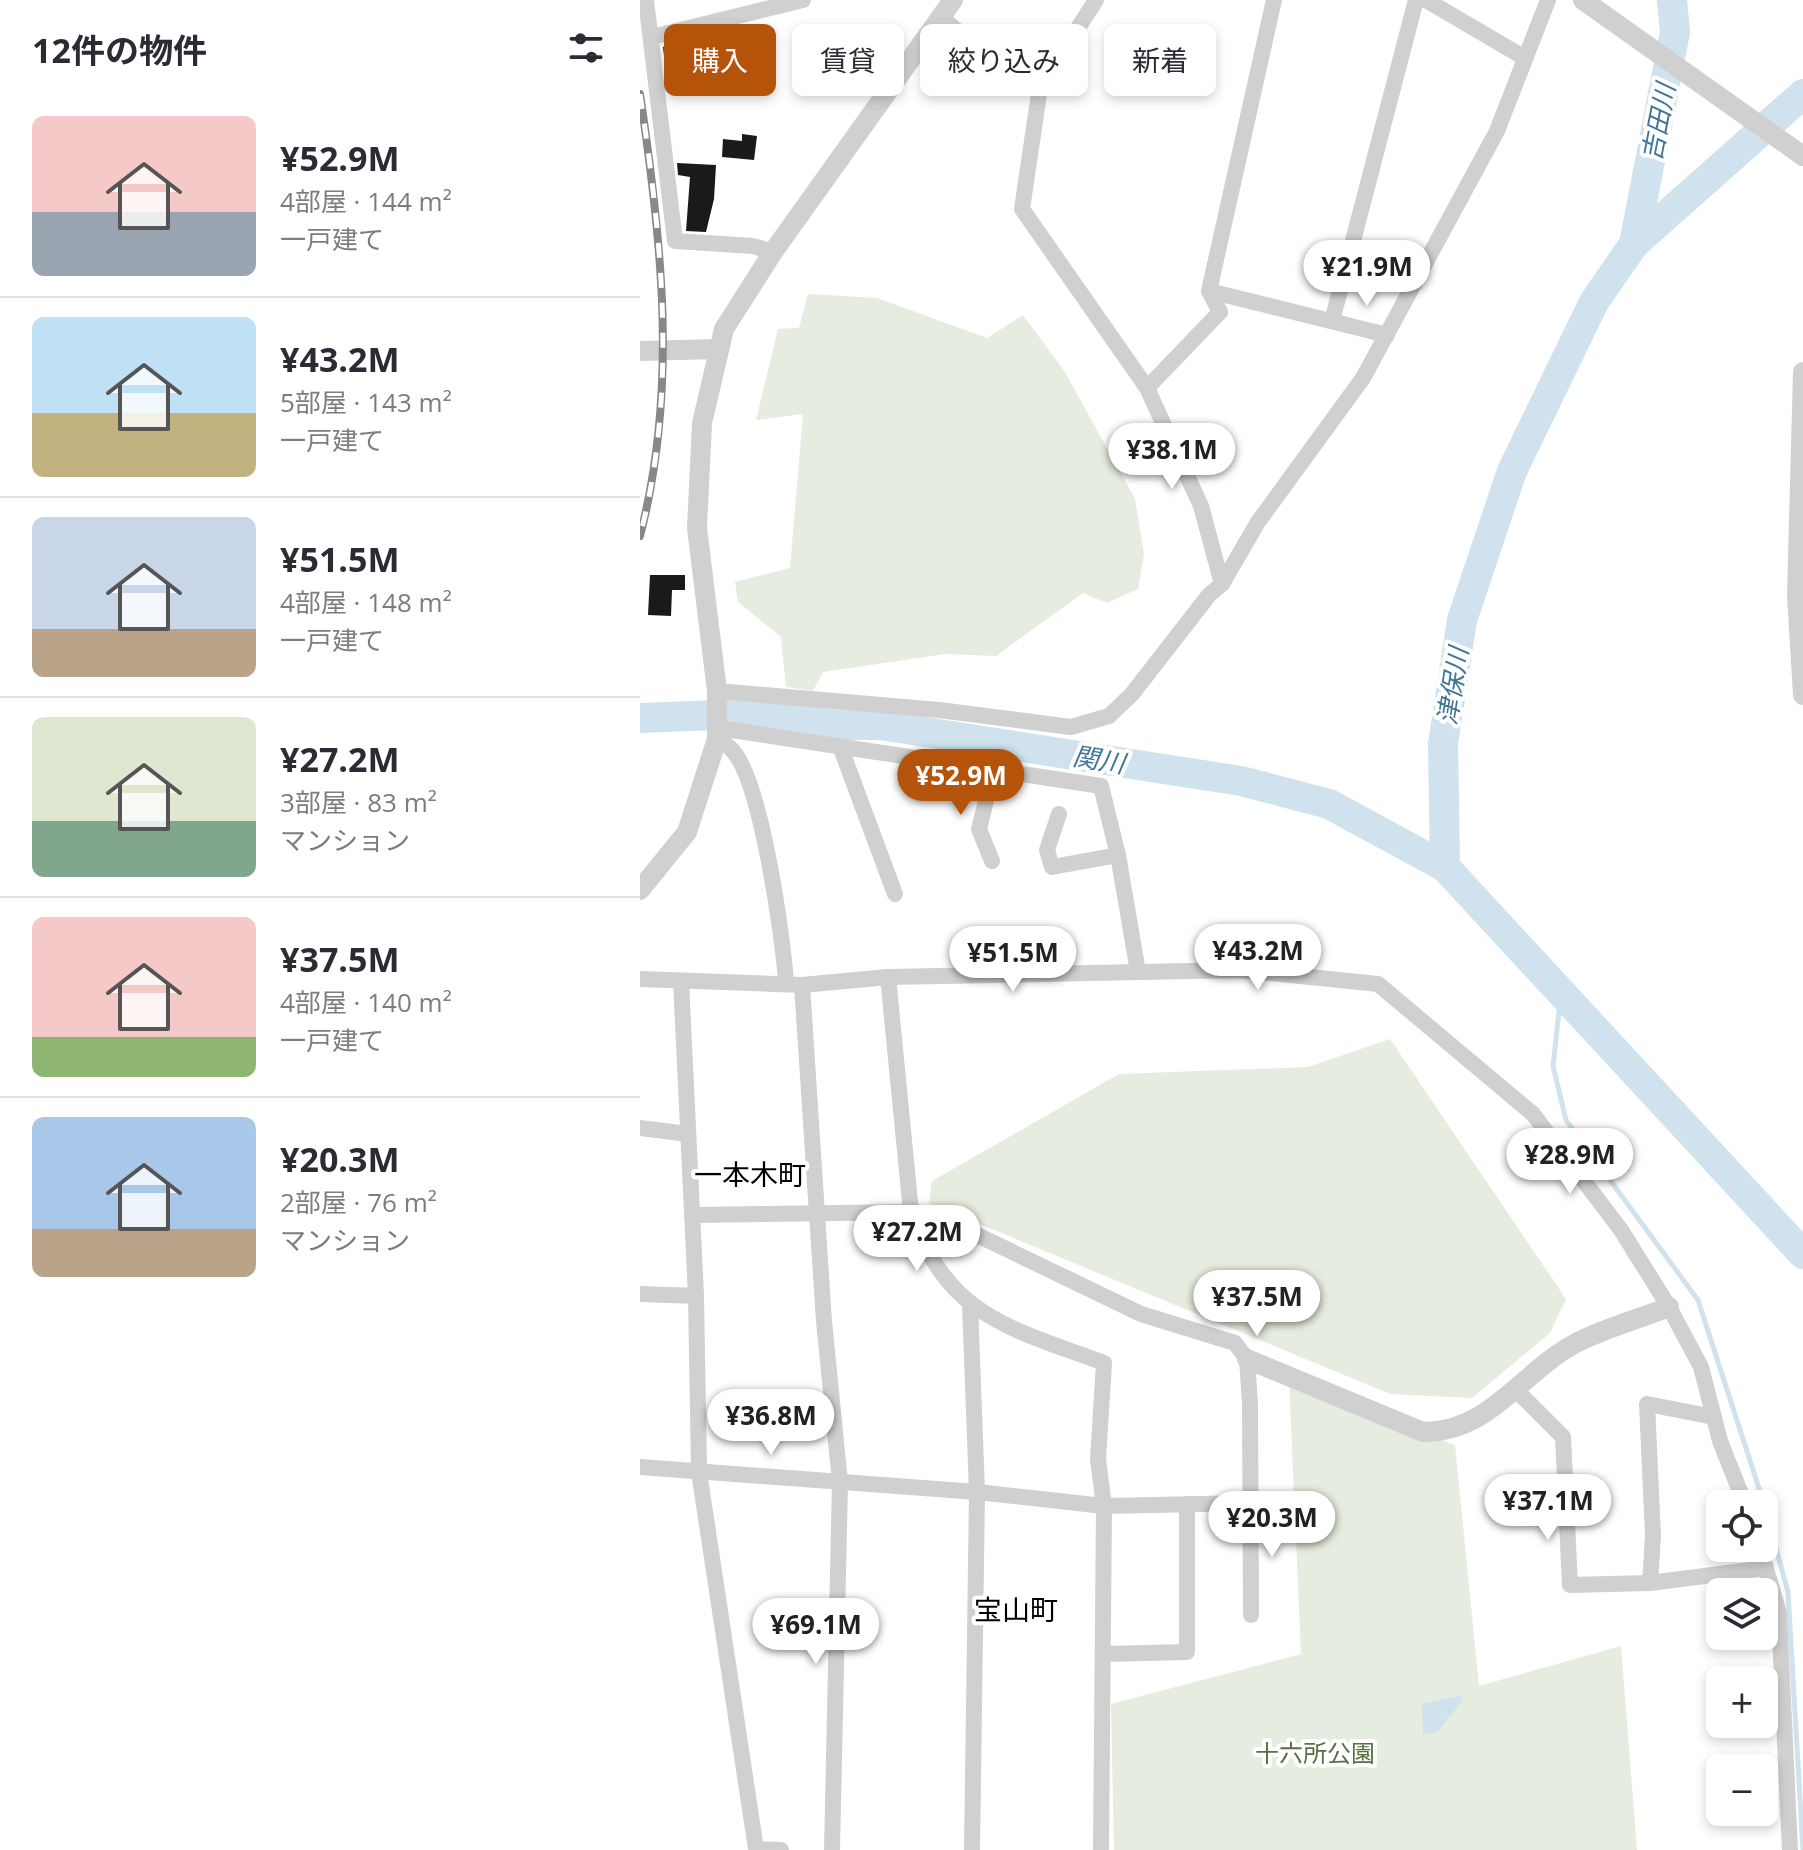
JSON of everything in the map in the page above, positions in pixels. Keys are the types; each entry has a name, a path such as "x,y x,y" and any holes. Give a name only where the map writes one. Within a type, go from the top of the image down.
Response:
{"street":[{"path":"646,0 675,241 753,246 773,252"},
{"path":"652,37 803,0"},
{"path":"640,890 687,832 718,734 717,691 697,528 702,423 724,329 773,252 953,0"},
{"path":"1081,24 1096,0"},
{"path":"1147,388 1220,312 1209,291 1274,0"},
{"path":"1332,321 1416,0"},
{"path":"1426,0 1525,58"},
{"path":"717,691 939,710 1071,727 1109,716 1132,694 1209,595 1222,584 1258,522 1363,378 1497,131 1548,0"},
{"path":"1583,0 1803,156"},
{"path":"941,17 949,24"},
{"path":"1039,96 1022,209 1147,388 1201,506 1222,584"},
{"path":"1209,291 1387,335"},
{"path":"640,351 718,349"},
{"path":"1803,372 1800,596 1803,695"},
{"path":"718,734 840,746 1101,786 1118,855 1138,972"},
{"path":"718,734 734,751 753,797 776,895 794,983 819,1211 824,1321 840,1482 832,1850"},
{"path":"840,746 895,894"},
{"path":"992,861 979,829 994,769"},
{"path":"1059,814 1047,850 1052,867 1118,855"},
{"path":"640,979 794,983 888,977 1240,970 1378,984 1533,1114 1621,1230 1669,1307 1701,1367 1714,1417 1740,1490"},
{"path":"888,977 911,1212 923,1247 952,1287 970,1304 1015,1332 1104,1363 1098,1459 1104,1506 1101,1850"},
{"path":"681,981 696,1296 699,1472 756,1849 781,1850"},
{"path":"640,1128 688,1134"},
{"path":"692,1215 911,1212 975,1234 1141,1314 1235,1343 1247,1359 1423,1432 1442,1432 1478,1419 1575,1344 1669,1307"},
{"path":"640,1294 696,1296"},
{"path":"970,1304 977,1492 972,1850"},
{"path":"1247,1359 1251,1615"},
{"path":"1516,1390 1563,1437 1570,1585 1650,1583 1766,1568"},
{"path":"1650,1583 1653,1536 1647,1404 1714,1417"},
{"path":"640,1467 977,1492 1104,1506 1248,1503"},
{"path":"1103,1654 1187,1652 1187,1504"},
{"path":"1764,1562 1779,1613 1790,1850"}],"green space":[{"path":"808,294 877,298 987,338 1023,315 1065,372 1135,499 1144,554 1138,589 1107,603 1083,593 996,656 945,654 823,672 813,691 786,687 781,637 738,602 735,582 790,568 803,414 756,420 778,329 799,328"},
{"path":"1390,1039 1566,1299 1550,1333 1472,1398 1390,1394 929,1203 932,1181 1119,1074 1308,1067"},
{"name":"十六所公園","path":"1289,1378 1455,1445 1479,1686 1621,1646 1637,1850 1114,1850 1111,1704 1301,1654"}],"water":[{"path":"1462,1695 1463,1700 1437,1732 1423,1735 1422,1704"}],"building":[{"path":"742,134 757,136 754,160 722,157 723,139 742,141"},
{"path":"677,163 716,165 714,199 706,232 686,231 690,177 678,175"},
{"path":"650,575 685,575 685,590 672,590 671,616 648,615"}],"waterway":[{"name":"吉田川","path":"1634,244 1675,32 1672,0"},
{"name":"津保川","path":"1445,867 1443,744 1462,620 1512,471 1594,302 1634,244 1803,94"},
{"name":"関川","path":"640,718 743,714 838,725 880,725 1241,781 1329,804 1445,867 1803,1254"},
{"path":"1561,993 1553,1066 1566,1120 1698,1300 1759,1490"},
{"path":"1778,1555 1788,1592 1803,1850"}],"railway":[{"path":"640,94 655,205 662,316 659,426 652,481 640,536"}],"district":[{"name":"一本木町","path":"750,1174"},
{"name":"宝山町","path":"1016,1609"}]}
